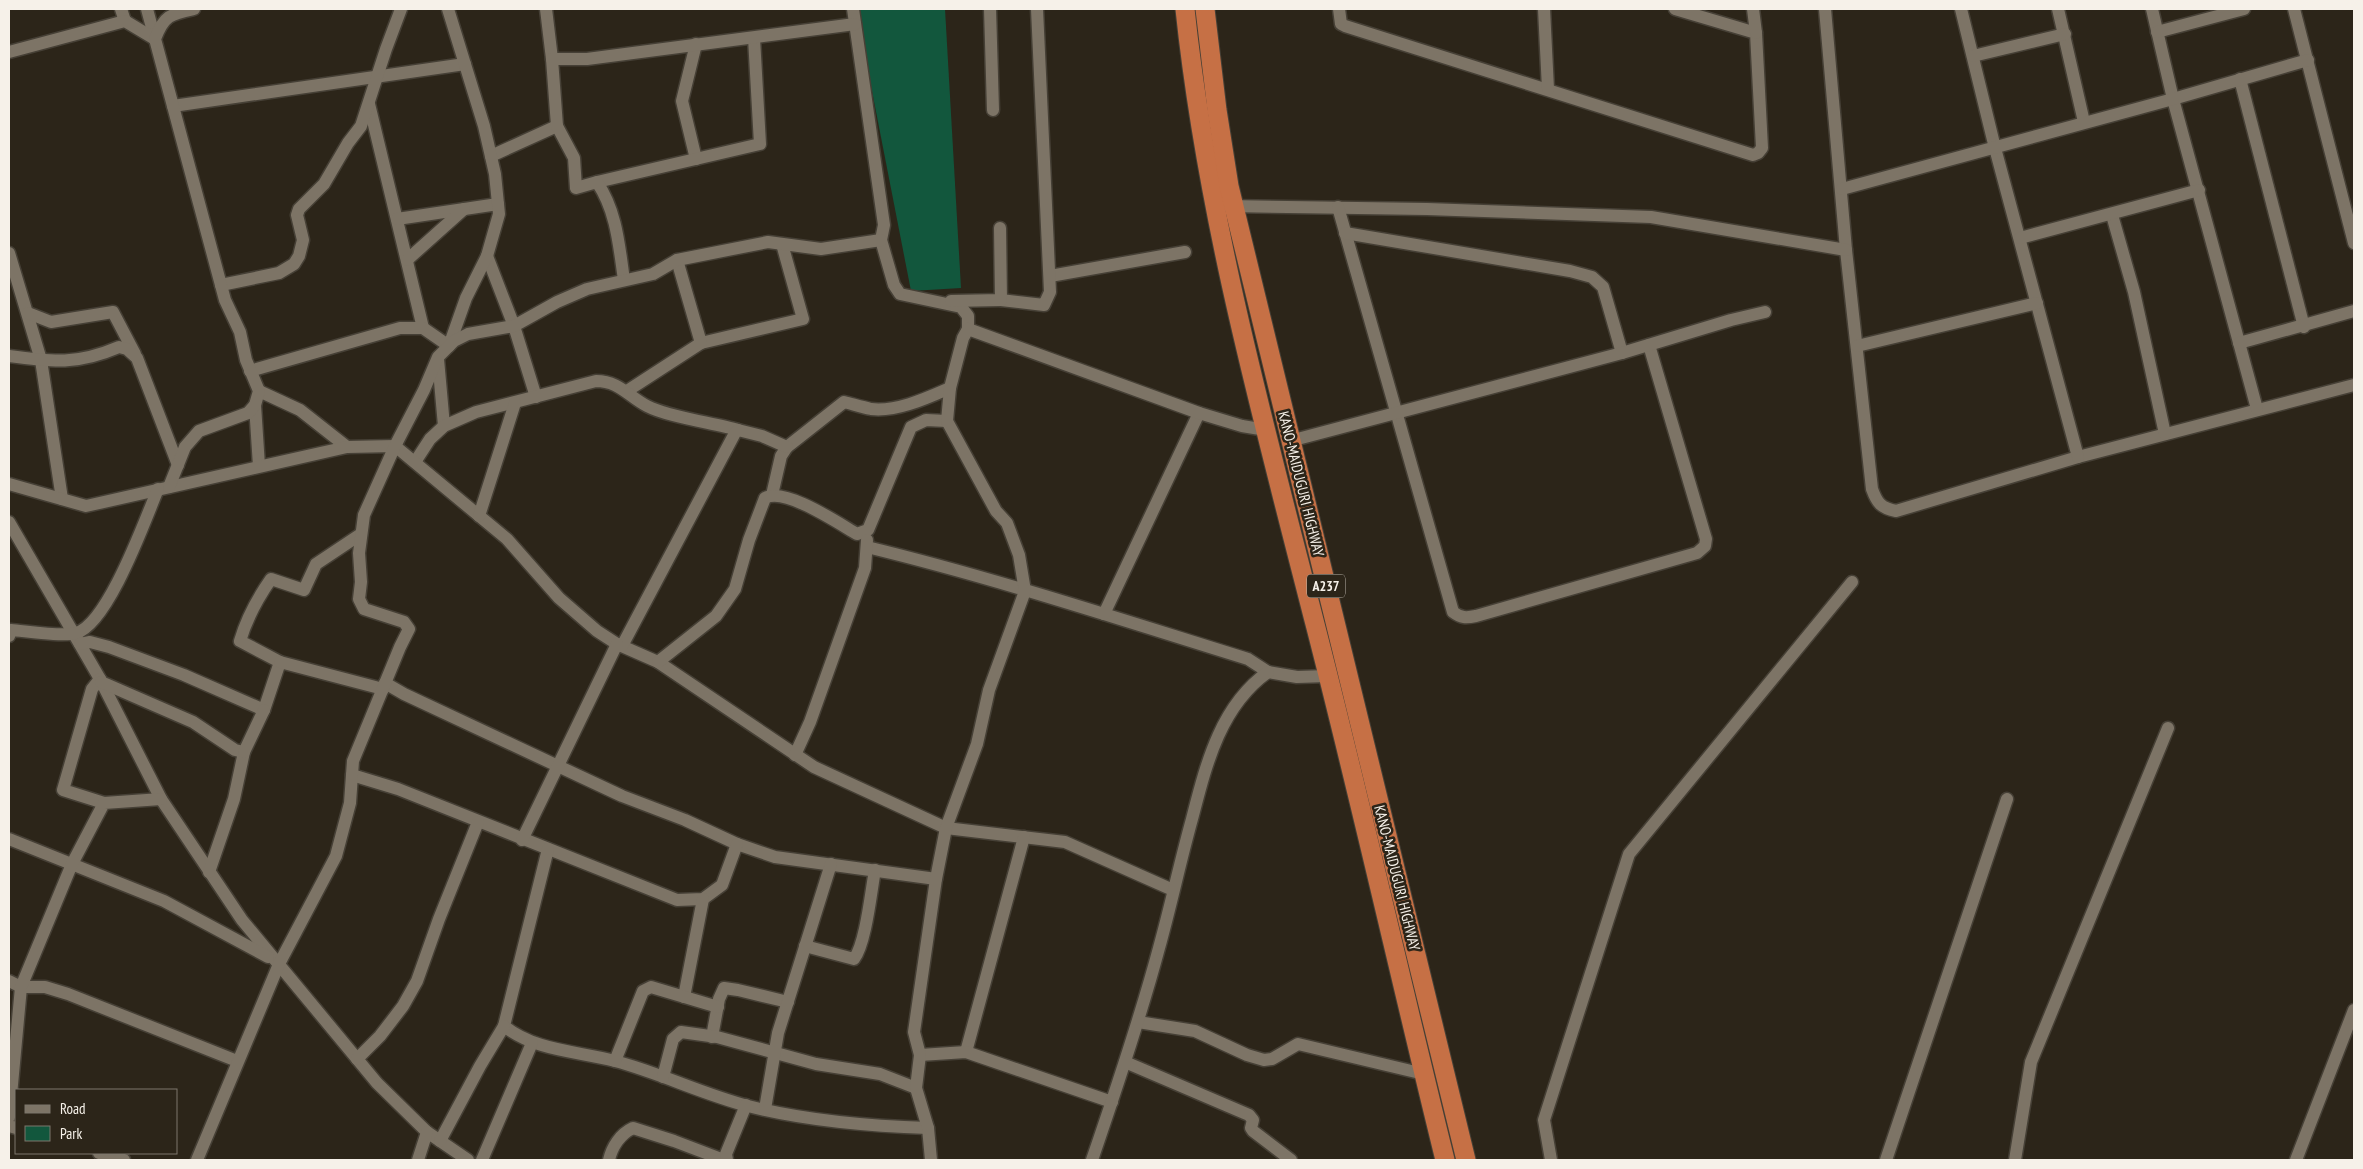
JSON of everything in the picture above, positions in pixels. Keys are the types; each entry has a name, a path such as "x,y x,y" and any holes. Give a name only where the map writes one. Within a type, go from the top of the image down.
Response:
{"highway":[{"name":"KANO-MAIDUGURI HIGHWAY","path":"1185,9 1192,82 1214,209 1234,303 1328,676 1445,1160"},
{"name":"KANO-MAIDUGURI HIGHWAY","path":"1205,9 1217,110 1233,205 1466,1160"}],"street":[{"path":"147,9 225,300 240,332 246,360 259,391 255,405 259,466"},
{"path":"156,39 160,25 174,11 194,9"},
{"path":"221,285 279,273 294,264 299,256 303,240 297,215 299,209 324,184 348,143 361,126 401,9"},
{"path":"448,9 491,156 495,174 499,214 486,256 466,298 449,346"},
{"path":"546,9 557,126 574,158 576,188 760,144 754,38"},
{"path":"853,9 884,225 880,240 894,285 900,294 921,300 941,302 1001,300 1044,306 1050,292 1050,276 1037,9"},
{"path":"990,9 993,110"},
{"path":"1338,9 1341,24 1345,26 1753,155 1762,148 1753,9"},
{"path":"1544,9 1548,89"},
{"path":"1675,9 1756,34"},
{"path":"1825,9 1846,250 1858,346 1872,489 1876,502 1884,509 1896,511 2078,457 2354,385"},
{"path":"1961,9 1995,148 2078,457"},
{"path":"2058,9 2084,122"},
{"path":"2152,9 2173,100 2257,409"},
{"path":"2157,32 2244,9"},
{"path":"2294,9 2354,243"},
{"path":"9,52 123,15 156,39"},
{"path":"552,59 587,59 856,24"},
{"path":"1973,56 2064,34"},
{"path":"696,44 682,100 696,159"},
{"path":"1842,189 2084,122 2173,100 2308,60"},
{"path":"173,106 465,64"},
{"path":"2240,79 2304,327"},
{"path":"369,103 423,328"},
{"path":"491,156 557,126"},
{"path":"598,182 615,217 624,280"},
{"path":"2020,238 2112,215 2199,190"},
{"path":"397,219 498,204"},
{"path":"1214,209 1233,205 1651,217 1846,250"},
{"path":"1338,207 1454,612 1465,618 1696,553 1705,546 1706,538 1649,345"},
{"path":"407,260 464,209"},
{"path":"2112,215 2134,292 2165,434"},
{"path":"1000,228 1001,300"},
{"path":"1345,233 1560,269 1592,277 1602,287 1622,353"},
{"path":"197,1160 279,964 336,856 350,803 353,761 409,629 404,622 364,608 359,599 361,534 364,515 438,358 449,346 468,334 514,326 557,302 587,289 653,274 678,260 768,242 821,249 880,240"},
{"path":"627,391 701,343 803,319 782,244"},
{"path":"1050,276 1185,252"},
{"path":"9,253 41,360 62,499"},
{"path":"486,256 514,326 536,397"},
{"path":"678,260 701,343"},
{"path":"931,1160 928,1128 916,1088 920,1055 914,1032 936,879 946,828 977,744 989,690 1025,591 1019,555 1007,523 996,511 948,421 950,388 963,338 968,329 968,316 961,307 941,302"},
{"path":"1858,346 2037,303"},
{"path":"2240,343 2304,327 2354,311"},
{"path":"28,313 51,322 112,312 137,358 178,464"},
{"path":"1290,441 1622,353 1731,320 1765,312"},
{"path":"250,370 400,328 423,328 449,346"},
{"path":"968,329 1199,413 1242,426 1266,430"},
{"path":"9,356 56,362 75,361 102,354 119,347 127,350 137,358"},
{"path":"438,358 444,426"},
{"path":"414,462 430,439 444,426 476,412 596,381 607,381 627,391 647,406 762,436 787,447"},
{"path":"772,495 781,456 787,447 844,402 872,409 884,409 924,400 950,388"},
{"path":"259,391 300,410 347,447"},
{"path":"479,516 515,403"},
{"path":"78,639 98,615 118,582 185,447 199,431 248,413 255,405"},
{"path":"1104,614 1199,413"},
{"path":"795,755 810,722 865,568 868,530 892,468 911,427 926,420 948,421"},
{"path":"522,840 558,765 620,645 687,524 715,466 738,430"},
{"path":"9,484 86,506 347,447 395,446 507,539 560,598 597,631 620,645 658,662 814,767 946,828 1065,842 1173,890"},
{"path":"658,662 716,616 735,590 765,498 772,495 812,508 857,534 868,530"},
{"path":"9,522 78,639 160,799 242,920 377,1083 427,1132 468,1160"},
{"path":"361,534 316,564 304,590 271,579 246,618 240,641 280,662 384,686 622,796 685,820 737,844 775,857 936,879"},
{"path":"866,547 932,563 1104,614 1248,659 1268,672 1297,676 1328,676"},
{"path":"1550,1160 1544,1120 1629,854 1852,582"},
{"path":"9,631 78,639 108,647 184,675 264,710"},
{"path":"209,872 234,799 244,752 264,710 280,662"},
{"path":"1092,1160 1138,1022 1203,777 1217,736 1228,715 1248,687 1268,672"},
{"path":"100,680 193,722 235,750 244,752"},
{"path":"100,680 92,688 63,790 104,803 160,799"},
{"path":"2014,1160 2031,1062 2168,728"},
{"path":"352,775 398,789 522,840 677,900 703,898 722,885 737,844"},
{"path":"1886,1160 2007,799"},
{"path":"9,1117 21,987 72,864 104,803"},
{"path":"357,1059 380,1036 404,1006 417,981 439,919 478,822"},
{"path":"966,1052 1024,837"},
{"path":"9,839 164,901 279,964"},
{"path":"440,1141 480,1066 504,1026 548,849"},
{"path":"765,1110 778,1033 830,864"},
{"path":"805,946 854,959 858,954 874,870"},
{"path":"684,997 703,898"},
{"path":"9,981 21,987 45,987 68,994 237,1061"},
{"path":"615,1061 644,991 651,987 718,1007"},
{"path":"712,1036 724,988 788,1002"},
{"path":"2296,1160 2354,1010"},
{"path":"1138,1022 1195,1031 1247,1055 1264,1060 1272,1059 1298,1044 1424,1074"},
{"path":"504,1026 532,1043 615,1061 765,1110 866,1126 928,1128"},
{"path":"663,1077 673,1039 681,1032 712,1036 816,1064 880,1074 916,1088"},
{"path":"482,1160 532,1043"},
{"path":"920,1055 966,1052 1112,1102"},
{"path":"1125,1062 1249,1115 1253,1120 1251,1128 1253,1131 1291,1160"},
{"path":"609,1160 611,1152 624,1132 632,1128 674,1140 726,1160 726,1154 746,1105"},
{"path":"418,1160 427,1132"},
{"path":"103,1154 124,1160"}],"green space":[{"path":"856,9 945,9 961,288 911,291"}]}
